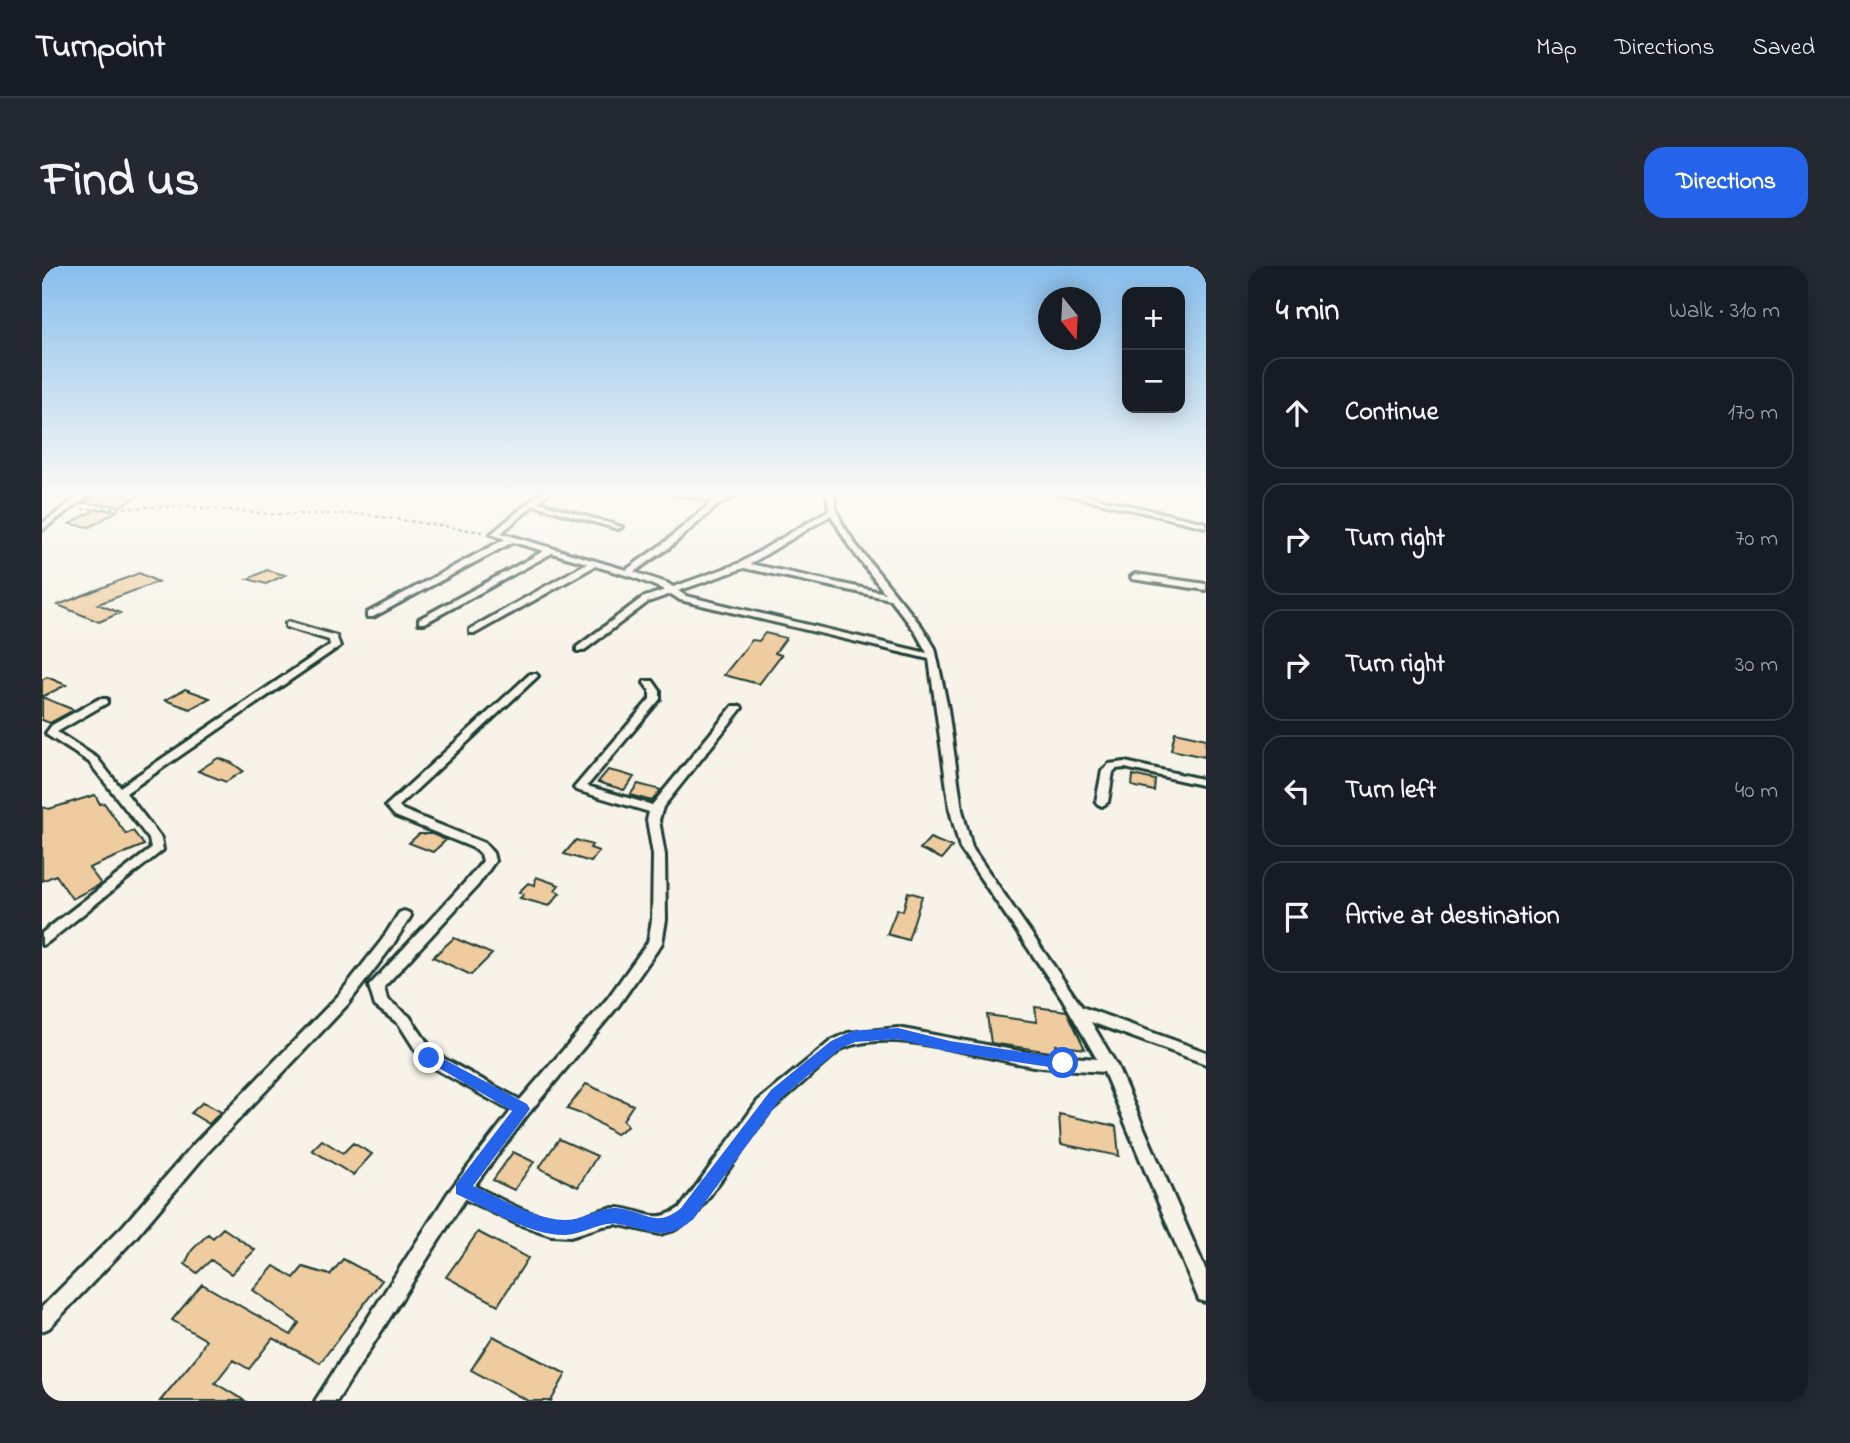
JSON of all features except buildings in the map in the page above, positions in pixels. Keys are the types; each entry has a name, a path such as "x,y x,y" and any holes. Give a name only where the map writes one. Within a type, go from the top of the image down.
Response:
{"street":[{"path":"370,615 499,546"},
{"path":"537,546 628,572 683,598 714,607 933,657"},
{"path":"628,572 666,546"},
{"path":"580,649 636,606 743,565 774,546"},
{"path":"856,546 891,597 922,634 933,657 960,830 966,848 1078,1011 1109,1066 1206,1293"},
{"path":"422,621 551,550"},
{"path":"472,631 595,562"},
{"path":"743,565 891,597"},
{"path":"1135,577 1206,587"},
{"path":"120,792 335,646 333,638 327,634 289,625"},
{"path":"522,1109 429,1058 409,1026 380,1002 376,986 473,883 489,861 487,853 480,846 399,813 392,806 533,676"},
{"path":"649,683 655,691 655,699 580,788 656,810"},
{"path":"42,940 157,849 155,838 93,760 51,733 56,727 103,701"},
{"path":"325,1401 462,1189 522,1109 612,1002 655,943 659,901 659,855 653,821 656,810 737,708"},
{"path":"1102,802 1108,771 1113,766 1125,765 1206,783"},
{"path":"42,1321 129,1232 200,1149 343,1000 387,943 404,916"},
{"path":"1078,1011 1206,1058"},
{"path":"462,1189 532,1220 562,1228 582,1226 599,1218 616,1216 659,1227 676,1223 687,1213 776,1094 836,1045 853,1037 898,1034 1034,1060 1109,1066"}],"route":[{"path":"429,1058 522,1109 462,1189 532,1220 562,1228 582,1226 599,1218 616,1216 659,1227 676,1223 687,1213 764,1106 836,1045 853,1037 879,1033 898,1034 950,1046 1063,1063"}]}
